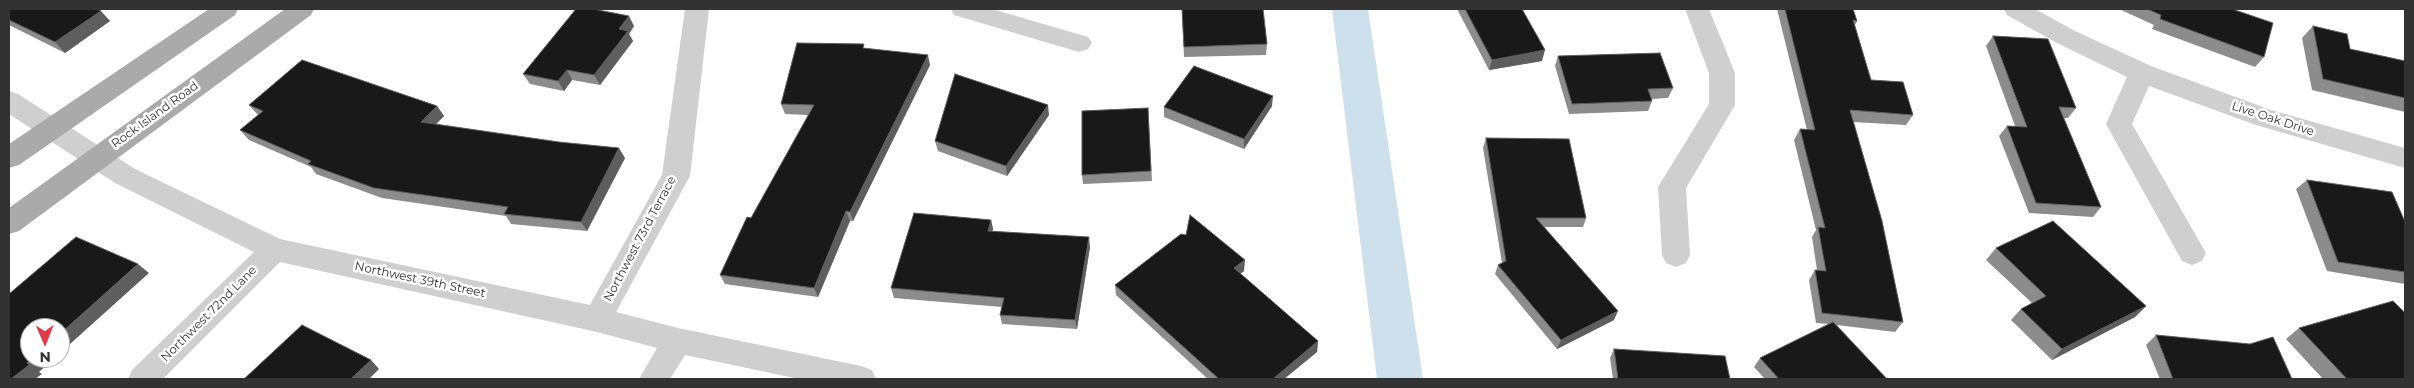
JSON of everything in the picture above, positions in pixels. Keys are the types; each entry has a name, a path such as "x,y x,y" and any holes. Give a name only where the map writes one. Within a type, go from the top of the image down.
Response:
{"main road":[{"path":"9,158 226,9"},
{"name":"Rock Island Road","path":"9,223 302,9"}],"street":[{"name":"Northwest 73rd Terrace","path":"597,319 676,176 696,9"},
{"path":"962,9 1078,43"},
{"path":"1676,255 1672,187 1722,105 1722,73 1697,9"},
{"name":"Live Oak Drive","path":"2016,9 2066,37 2142,73 2265,118 2405,158"},
{"path":"2142,73 2119,124 2192,253"},
{"name":"Northwest 39th Street","path":"9,101 125,176 274,248 597,319 678,341 862,379"},
{"name":"Northwest 72nd Lane","path":"143,379 274,248"},
{"path":"654,379 678,341"}],"building":[{"path":"9,9 97,9 101,11 55,42 9,20"},
{"path":"576,9 593,9 629,16 619,29 628,31 594,75 567,70 558,81 523,74"},
{"path":"1182,9 1263,9 1267,44 1184,47"},
{"path":"1465,9 1522,9 1545,50 1492,60"},
{"path":"1785,9 1853,9 1857,21 1853,20 1871,80 1903,82 1913,115 1850,110 1882,221 1903,322 1822,313 1815,270 1826,271 1818,227 1825,228 1800,129 1815,130"},
{"path":"2147,9 2232,9 2273,23 2264,57 2160,19 2161,15"},
{"path":"2313,26 2347,34 2350,49 2405,61 2405,98 2323,79"},
{"path":"1993,36 2048,39 2076,108 2059,107 2101,207 2036,203 2007,126 2027,127"},
{"path":"797,43 864,44 863,48 928,55 850,212 846,211 814,288 720,275 747,217 751,218 814,105 781,104"},
{"path":"1660,53 1673,88 1648,89 1652,101 1572,104 1558,56"},
{"path":"302,60 437,106 421,122 559,142 619,148 581,222 504,214 508,207 374,188 308,164 311,161 240,130 263,111 249,105"},
{"path":"1194,66 1273,96 1244,139 1164,107"},
{"path":"955,74 1048,105 1006,166 935,141"},
{"path":"1148,108 1151,171 1082,175 1082,111"},
{"path":"1486,138 1569,139 1586,218 1536,218 1618,311 1561,340 1498,265 1506,261"},
{"path":"2307,180 2392,192 2405,222 2405,272 2338,262"},
{"path":"914,213 991,220 988,231 1089,237 1075,320 1000,315 1004,298 891,288"},
{"path":"1190,215 1245,260 1234,268 1318,341 1273,379 1219,379 1115,285 1181,234 1186,235"},
{"path":"2053,221 2146,306 2062,349 2021,309 2046,296 1996,248"},
{"path":"76,237 138,264 70,325 70,318 20,318 20,368 25,368 11,379 9,379 9,294"},
{"path":"2393,301 2405,313 2405,379 2347,379 2299,328"},
{"path":"1833,322 1887,379 1779,379 1760,358"},
{"path":"302,325 371,360 351,379 244,379"},
{"path":"2156,335 2250,344 2273,337 2292,379 2173,379"},
{"path":"1614,349 1725,356 1730,379 1618,379"}],"waterway":[{"path":"1350,9 1400,379"}]}
